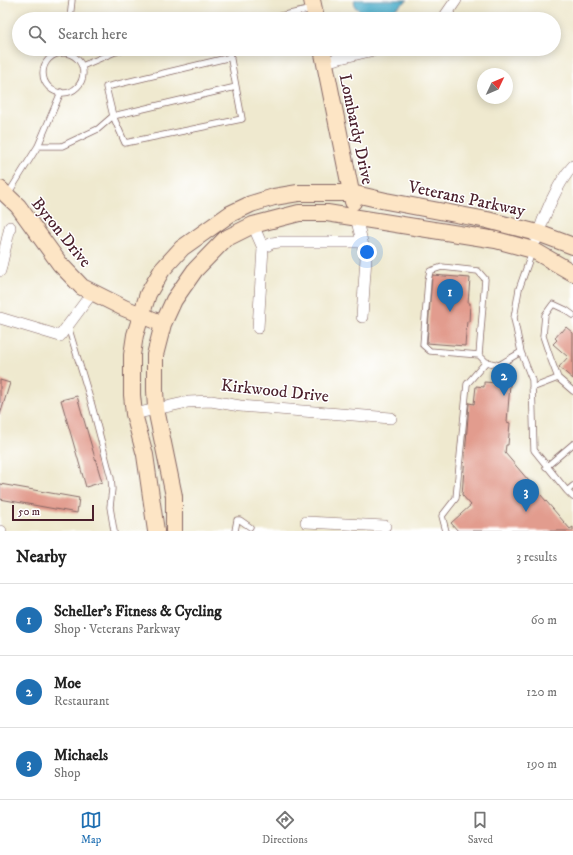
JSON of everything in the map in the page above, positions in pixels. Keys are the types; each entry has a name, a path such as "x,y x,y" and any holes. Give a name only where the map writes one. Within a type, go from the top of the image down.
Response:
{"main road":[{"name":"Lombardy Drive","path":"323,56 356,217"},
{"name":"Byron Drive","path":"4,192 18,206 60,264 82,287 124,308 163,324"},
{"name":"Veterans Parkway","path":"156,531 145,455 134,414 132,396 132,355 135,335 148,294 162,270 182,248 230,214 251,204 274,197 298,193 351,193 487,220 538,233 573,246"},
{"name":"Veterans Parkway","path":"174,531 174,496 156,409 155,355 163,324 174,300 195,270 225,239 253,225 299,212 327,213 496,240 533,250 573,274"}],"street":[{"path":"448,12 456,0"},
{"path":"533,250 544,216 555,193 573,166"},
{"path":"356,217 366,258 362,317"},
{"path":"253,225 263,248 258,328"},
{"path":"0,271 10,227"},
{"path":"263,248 272,243 279,242 362,242"},
{"path":"0,318 60,336 92,293"},
{"name":"Kirkwood Drive","path":"134,414 188,402 211,401 240,406 391,418"},
{"path":"306,522 346,527 385,526"}],"lane":[{"path":"71,12 72,0"},
{"path":"300,12 314,9"},
{"path":"54,56 46,64 44,70 46,82 55,90 68,92 79,85 83,72 82,66 73,56"},
{"path":"82,66 106,56"},
{"path":"231,57 236,87 242,119 125,143 112,116 106,87 231,57"},
{"path":"38,146 62,146 98,130 112,116 236,87"},
{"path":"4,192 38,146 61,92"},
{"path":"533,250 519,288 514,318 521,352 532,380 534,450 546,467 573,498"},
{"path":"479,355 485,279 478,271 442,267 430,271 427,287 423,345 430,351 479,355 486,362 499,365 521,352"},
{"path":"573,315 553,304 545,315 544,336 558,378 573,391"},
{"path":"68,326 92,402 111,478 112,489 110,508 114,531"},
{"path":"446,531 442,516 456,498 467,384 486,362"},
{"path":"532,388 558,378"},
{"path":"546,467 573,444"},
{"path":"567,491 573,486"},
{"path":"234,531 237,520 240,520 250,527"}],"water":[{"path":"354,0 408,0 391,12 362,12 355,7"}],"building":[{"path":"432,275 470,278 468,303 470,303 469,322 467,321 465,346 427,343"},
{"path":"566,327 573,333 573,379 559,367 568,357 553,344 557,340 555,338"},
{"path":"0,380 10,383 0,415"},
{"path":"484,382 510,384 507,422 510,423 508,445 506,445 505,453 570,529 573,527 573,531 458,531 451,523 471,505 462,495 469,403 474,404 476,386 484,387"},
{"path":"77,396 102,482 86,487 61,400"},
{"path":"0,484 79,498 77,513 0,499"}],"place":[{"name":"Scheller's Fitness & Cycling","path":"450,312"},
{"name":"Moe","path":"504,396"},
{"name":"Michaels","path":"526,512"}]}
